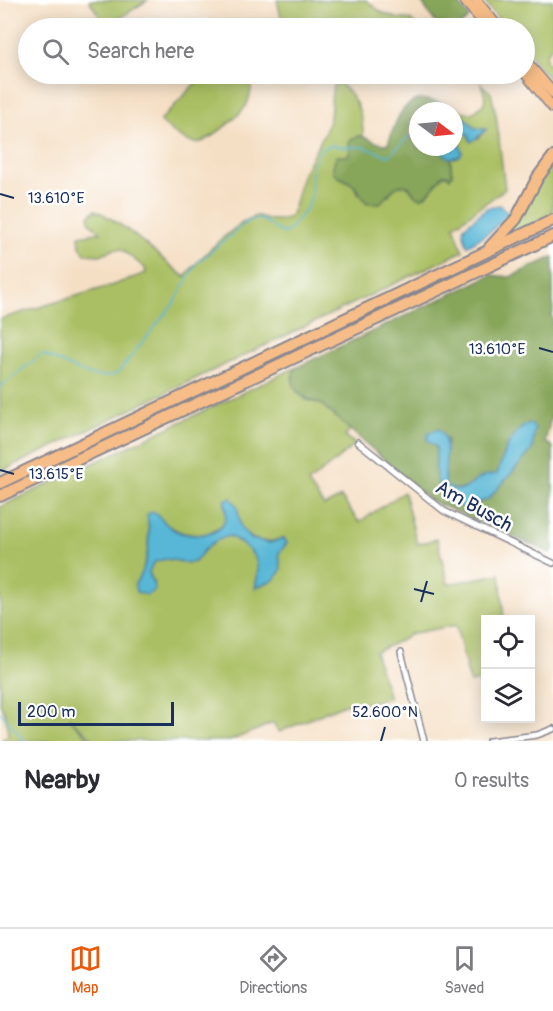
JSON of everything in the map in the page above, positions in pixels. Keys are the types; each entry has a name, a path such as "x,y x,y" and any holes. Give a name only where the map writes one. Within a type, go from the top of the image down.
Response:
{"highway":[{"path":"484,253 516,219 537,177 553,157"},
{"path":"0,483 553,220"},
{"path":"0,496 553,236"}],"main road":[{"path":"464,0 479,18"},
{"path":"476,0 491,18"},
{"path":"535,71 553,93"},
{"path":"534,84 553,108"}],"street":[{"name":"Am Busch","path":"358,442 444,511 553,563"},
{"path":"400,652 424,741"},
{"path":"489,741 532,735 553,729"}],"green space":[{"path":"89,0 148,0 120,18 100,18"},
{"path":"277,0 366,0 381,12 396,18 281,18"},
{"path":"420,0 456,0 470,17 469,18 432,18"},
{"path":"483,0 553,0 553,45 546,54 546,61 553,68 553,83 535,62 535,18 498,18"},
{"path":"195,84 251,84 247,104 223,128 201,142 191,142 181,138 160,121"},
{"path":"340,84 350,94 362,120 363,136 357,136 338,177 351,183 359,195 388,196 397,187 408,185 415,195 421,198 427,195 443,175 450,178 452,174 450,158 463,156 463,132 470,140 478,138 486,129 475,128 463,117 463,111 472,113 484,103 485,96 481,84 491,93 505,189 454,226 463,251 0,472 0,319 146,273 145,268 121,249 100,255 85,254 80,246 79,236 101,232 90,223 89,216 95,210 107,216 142,241 185,277 230,232 250,218 258,216 276,220 290,217 302,176 329,121 334,85"},
{"path":"420,99 438,102 413,102"},
{"path":"409,105 409,156 447,156 450,158 452,174 450,178 443,175 427,195 421,198 415,195 408,186 403,185 392,190 380,203 367,203 356,187 334,173 337,156 350,154 349,141 355,138 364,137 388,144 402,111"},
{"path":"553,160 553,214 501,239"},
{"path":"553,257 553,313 551,315 553,319 553,410 545,442 553,447 553,550 550,553 430,500 321,404 302,396 293,382 295,368 491,275 510,277","holes":["447,439 444,476 446,487 465,488 497,474 507,446 532,450 488,499 441,495 436,474 436,447 427,440"]},
{"path":"295,368 292,378 306,400 321,404 350,429 345,437 356,444 308,483 324,506 341,497 359,522 404,492 417,544 437,539 448,584 500,574 504,615 481,615 481,680 470,683 456,625 410,634 375,652 389,698 350,707 347,703 279,732 273,723 230,741 96,741 69,718 92,741 1,741 8,735 5,713 0,705 0,507","holes":["225,500 237,506 238,518 246,534 256,540 273,541 284,538 279,553 281,570 255,588 257,562 245,546 230,536 210,545 195,562 165,559 152,563 149,572 154,583 135,584 146,559 148,514 181,532 198,535 223,524 226,514"]}],"water":[{"path":"463,118 475,128 486,130 471,142 468,135 463,132"},
{"path":"499,205 508,212 507,215 490,232 467,246 464,227 487,208"},
{"path":"529,423 535,428 532,450 488,499 471,506 459,507 441,495 436,474 436,447 427,440 429,433 438,429 445,440 446,486 462,490 482,477 497,474 512,439"},
{"path":"231,498 237,506 241,528 251,539 270,543 284,538 287,543 279,553 281,570 274,580 255,588 257,563 251,551 230,536 210,545 195,562 165,559 153,563 149,572 155,590 147,595 136,592 135,584 144,568 148,550 147,514 154,512 176,531 197,535 211,533 222,525 226,514 225,500"}],"waterway":[{"path":"0,387 42,354 89,374 98,376 117,374 174,303 197,263 253,219 262,220 283,233 287,232 307,208 311,197 312,168 321,149 332,145 363,147 389,156 409,136"},
{"path":"0,712 25,741"}]}
